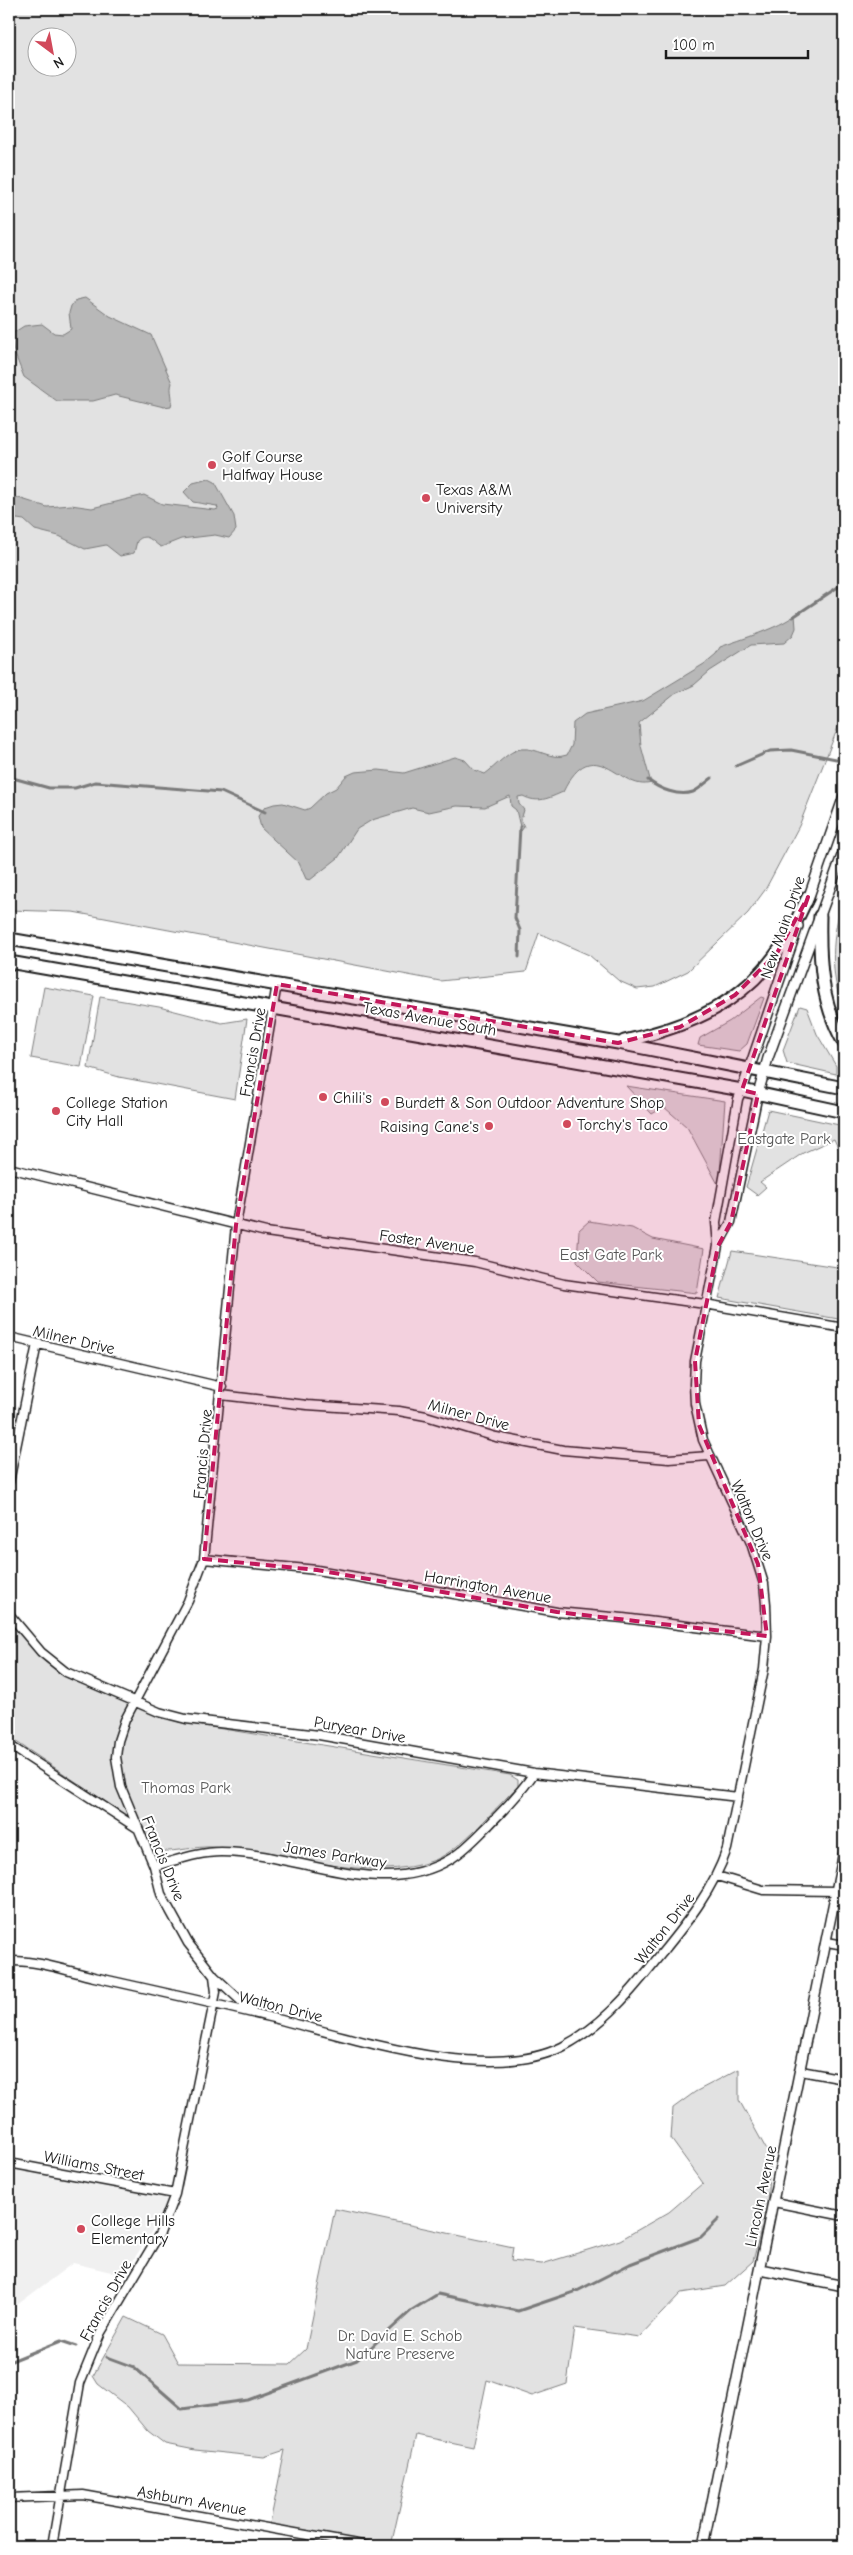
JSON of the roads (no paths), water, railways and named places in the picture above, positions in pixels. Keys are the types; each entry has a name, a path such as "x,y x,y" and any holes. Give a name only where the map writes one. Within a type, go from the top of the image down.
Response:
{"main road":[{"path":"618,1043 680,1027 727,1001 772,960 786,941 808,897"},
{"path":"820,916 820,956 823,984 830,1014 844,1043"},
{"name":"Texas Avenue South","path":"9,939 618,1043 844,1088"},
{"name":"Texas Avenue South","path":"9,962 742,1090 844,1112"},
{"path":"476,1043 482,1019"}],"street":[{"name":"New Main Drive","path":"742,1090 844,796"},
{"name":"New Main Drive","path":"758,1094 764,1071 844,850"},
{"name":"Francis Drive","path":"52,2546 84,2368 100,2334 160,2233 175,2194 216,1992 214,1976 188,1943 166,1904 154,1866 121,1787 116,1757 118,1741 134,1702 188,1601 204,1559 236,1225 277,984"},
{"name":"Walton Drive","path":"718,1246 716,1222 738,1099 742,1090"},
{"name":"Walton Drive","path":"9,1960 214,2004 420,2054 455,2060 507,2061 548,2052 590,2030 611,2012 636,1986 697,1909 717,1876 727,1849 764,1670 767,1636 764,1584 751,1543 709,1456 698,1425 694,1384 695,1361 705,1304 718,1246 731,1222 758,1094"},
{"name":"Foster Avenue","path":"9,1168 236,1225 302,1238 475,1262 564,1284 705,1304 844,1328"},
{"name":"Milner Drive","path":"9,1337 221,1391 307,1405 399,1411 426,1416 496,1437 563,1450 669,1459 709,1456"},
{"path":"9,1482 37,1344"},
{"name":"Harrington Avenue","path":"204,1559 317,1570 557,1612 623,1618 767,1636"},
{"name":"Puryear Drive","path":"9,1614 52,1662 82,1680 159,1712 186,1719 319,1735 534,1774 738,1797"},
{"path":"9,1745 137,1828"},
{"name":"James Parkway","path":"154,1866 220,1852 250,1854 364,1875 390,1876 410,1874 451,1858 472,1843 523,1791 534,1774"},
{"name":"Lincoln Avenue","path":"703,2546 844,1852"},
{"path":"717,1876 763,1890 836,1891"},
{"path":"827,1942 844,1945"},
{"path":"214,1976 255,2014"},
{"path":"801,2070 844,2079"},
{"name":"Williams Street","path":"9,2163 175,2194"},
{"path":"774,2202 844,2216"},
{"path":"760,2269 844,2286"},
{"name":"Ashburn Avenue","path":"9,2498 62,2494 83,2495 368,2546"},
{"path":"843,2546 844,2540"}],"waterway":[{"path":"793,617 844,583"},
{"path":"736,766 770,751 791,750 841,760"},
{"path":"9,777 49,788 75,788 95,782 221,792 265,812"},
{"path":"648,780 663,789 682,794 695,791 712,778"},
{"path":"519,957 520,930 515,918 520,827"},
{"path":"107,2357 134,2367 182,2409 248,2400 357,2360 412,2310 438,2294 518,2311 577,2291 630,2264 701,2237 719,2219"},
{"path":"9,2362 61,2341 76,2346"}],"place":[{"name":"Golf Course Halfway House","path":"212,465"},
{"name":"Texas A&M University","path":"426,498"},
{"name":"Chili's","path":"323,1097"},
{"name":"Burdett & Son Outdoor Adventure Shop","path":"385,1102"},
{"name":"College Station City Hall","path":"56,1111"},
{"name":"Torchy's Taco","path":"567,1124"},
{"name":"Raising Cane's","path":"489,1126"},
{"name":"College Hills Elementary","path":"81,2229"}],"park label":[{"name":"Eastgate Park","path":"784,1138"},
{"name":"East Gate Park","path":"611,1254"},
{"name":"Thomas Park","path":"186,1787"},
{"name":"Dr. David E. Schob Nature Preserve","path":"400,2344"}]}
